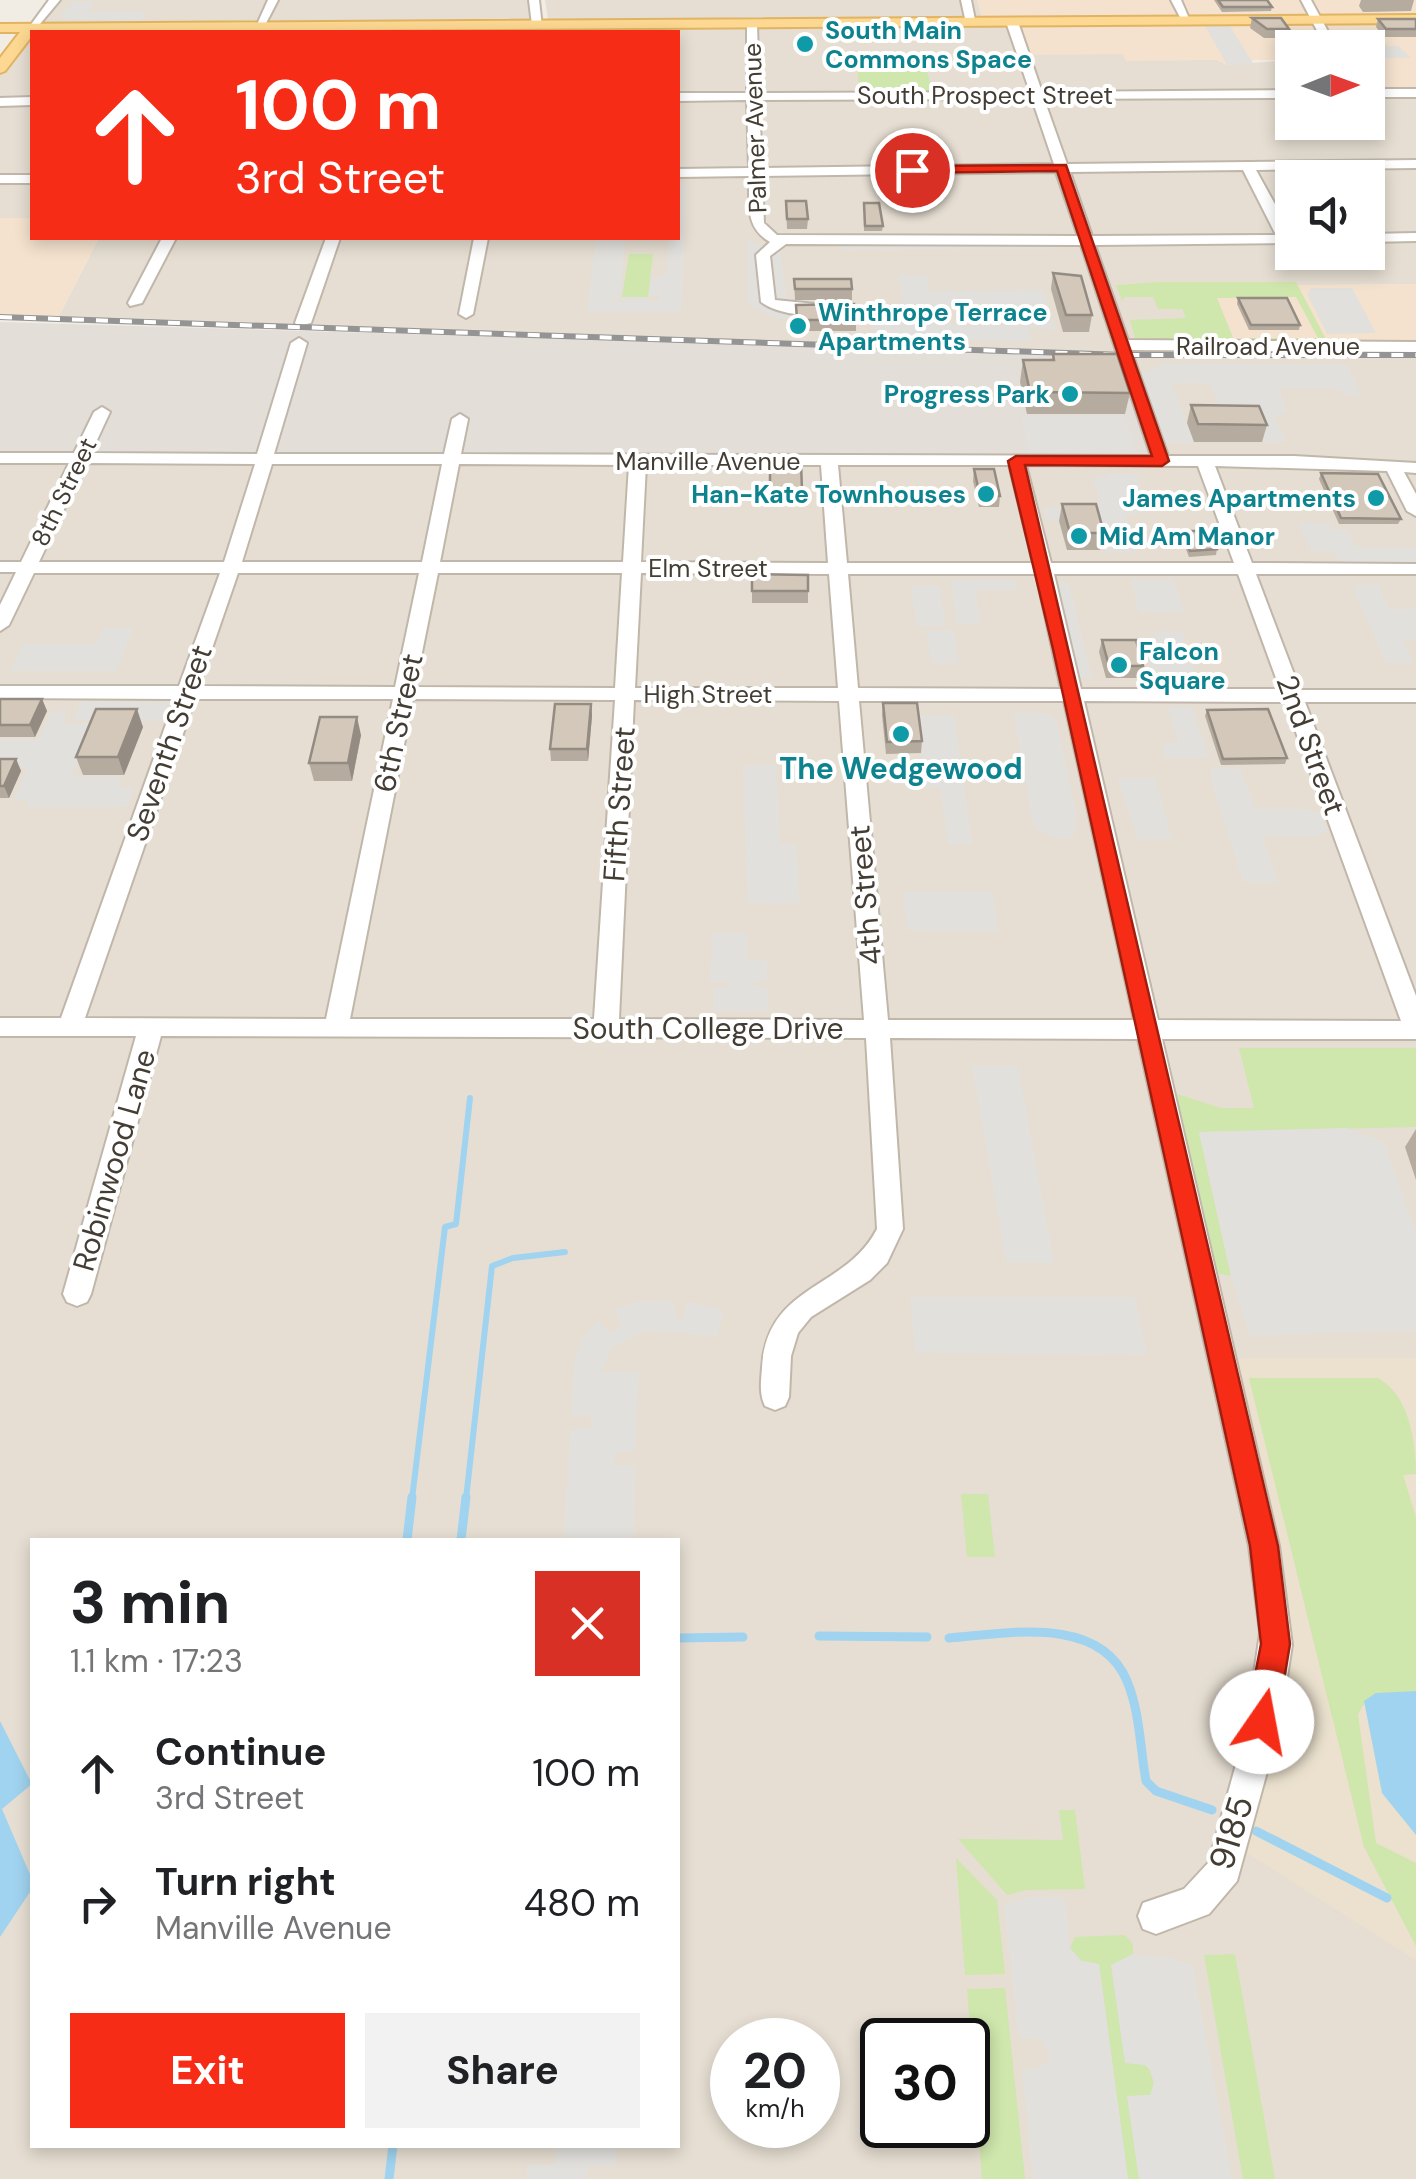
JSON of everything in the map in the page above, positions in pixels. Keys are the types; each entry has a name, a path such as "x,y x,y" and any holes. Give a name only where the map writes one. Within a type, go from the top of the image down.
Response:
{"main road":[{"path":"0,28 491,29 538,24 619,28 1416,19"},
{"path":"0,68 31,28"}],"street":[{"path":"31,28 55,0"},
{"path":"259,26 273,0"},
{"path":"534,0 538,24"},
{"path":"966,0 972,23"},
{"path":"1176,0 1187,21"},
{"path":"1306,0 1322,30"},
{"path":"1012,22 1162,461"},
{"name":"Palmer Avenue","path":"751,24 759,227 781,240 763,255 768,302 786,308 835,308"},
{"path":"1385,93 1416,93"},
{"name":"South Prospect Street","path":"680,96 1275,94"},
{"path":"0,102 30,101"},
{"path":"680,173 1416,164"},
{"path":"1247,166 1275,215"},
{"path":"0,180 30,179"},
{"path":"1385,238 1416,238"},
{"path":"781,240 1275,239"},
{"path":"135,303 168,240"},
{"path":"303,323 332,240"},
{"path":"466,314 481,240"},
{"name":"Seventh Street","path":"70,1027 267,459 276,412 299,343"},
{"name":"Railroad Avenue","path":"1120,345 1416,346"},
{"name":"8th Street","path":"0,625 102,412"},
{"name":"6th Street","path":"336,1027 460,419"},
{"name":"Manville Avenue","path":"0,458 1206,461 1416,468"},
{"name":"Fifth Street","path":"606,1028 638,460"},
{"name":"4th Street","path":"776,1396 776,1350 799,1308 870,1263 885,1246 890,1229 877,1028 828,461"},
{"name":"9185","path":"1016,461 1264,1546 1276,1644 1271,1684 1225,1869 1214,1888 1198,1903 1156,1916"},
{"name":"2nd Street","path":"1206,461 1416,1029"},
{"path":"1393,467 1416,511"},
{"name":"Elm Street","path":"0,567 1416,569"},
{"name":"High Street","path":"0,692 1416,696"},
{"name":"South College Drive","path":"0,1027 1416,1029"},
{"name":"Robinwood Lane","path":"77,1294 151,1028"}],"shaded area":[{"path":"55,0 534,0 538,24 555,23 548,20 545,0 977,0 984,23 1012,22 1123,54 1217,60 1227,65 1275,61 1275,140 1385,140 1385,93 1416,93 1416,284 1209,286 1240,356 1416,355 1416,2179 0,2179 0,458 1123,355 57,320 98,240 680,240 680,30 31,30"},
{"path":"977,0 1416,0 1416,93 1385,93 1385,30 1275,30 1275,60 1227,65 1217,60 1126,61 1123,54 1023,55 1012,23 984,23"},
{"path":"72,2 94,2 89,12 148,12 142,21 59,19"},
{"path":"1205,26 1230,26 1254,65 1227,65"},
{"path":"30,31 30,218 0,218 0,68"},
{"path":"1385,44 1399,46 1411,58 1385,58"},
{"path":"680,183 686,184 681,312 587,312 596,240 625,240 621,296 610,299 658,301 660,296 649,296 651,278 667,274 669,240 680,240"},
{"path":"0,218 30,218 30,240 98,240 57,320 0,318"},
{"path":"747,241 780,250 787,299 852,302 856,319 778,319 753,308 748,303"},
{"path":"1055,244 1057,249 842,250 841,245"},
{"path":"898,275 926,275 930,291 1043,290 1056,330 1032,328 1024,306 927,306 930,324 1028,325 1031,341 875,338 872,320 907,321"},
{"path":"1416,284 1416,355 1240,356 1208,286"},
{"path":"1311,288 1352,288 1376,333 1327,334 1307,294"},
{"path":"0,322 1124,355 1161,461 0,458"},
{"path":"1165,363 1347,365 1362,396 1344,395 1339,389 1279,388 1288,414 1274,415 1286,442 1262,442 1254,423 1227,423 1209,383 1172,383 1194,442 1154,443 1130,373 1144,373"},
{"path":"1021,416 1124,416 1137,453 1029,453"},
{"path":"1108,473 1138,474 1141,492 1148,492 1154,511 1125,515 1136,552 1104,553 1095,521 1045,520 1044,508 1100,503 1092,477 1107,477"},
{"path":"1298,522 1330,523 1333,530 1347,530 1356,547 1416,548 1416,562 1340,562 1334,552 1311,551"},
{"path":"1130,579 1173,579 1184,612 1139,612"},
{"path":"950,580 1015,580 1018,590 975,590 981,624 957,624"},
{"path":"1047,582 1069,582 1092,678 1068,677"},
{"path":"1352,585 1378,585 1389,609 1416,609 1416,639 1403,639 1413,663 1386,663"},
{"path":"911,586 940,586 945,626 916,626"},
{"path":"103,628 133,628 117,671 10,671 23,644 96,644"},
{"path":"926,630 954,630 959,663 931,663"},
{"path":"1153,631 1182,631 1197,678 1154,681 1145,649 1158,649"},
{"path":"81,701 169,702 163,721 74,720"},
{"path":"1167,707 1192,707 1209,758 1166,758 1161,743 1178,742"},
{"path":"51,711 67,711 63,723 94,723 72,777 121,777 118,787 134,787 127,807 27,807 29,800 14,800 27,768 0,768 0,739 39,739"},
{"path":"1013,713 1046,713 1057,721 1077,818 1073,838 1056,838 1034,828"},
{"path":"916,715 954,715 961,764 922,764"},
{"path":"776,765 780,843 767,844 797,844 799,904 747,903 743,766"},
{"path":"1212,768 1241,769 1255,809 1308,809 1322,816 1328,831 1316,836 1263,837 1278,882 1243,882 1213,786"},
{"path":"893,769 962,770 972,844 948,844 940,788 894,784"},
{"path":"1117,778 1155,778 1172,839 1138,840"},
{"path":"903,892 992,892 999,931 907,930"},
{"path":"712,933 747,933 747,960 767,961 767,981 755,981 754,986 768,987 769,1011 713,1011 713,987 730,986 729,982 710,982"},
{"path":"972,1066 1018,1066 1054,1263 1006,1262"},
{"path":"1346,1128 1384,1142 1416,1233 1416,1330 1250,1336 1231,1276 1199,1132"},
{"path":"910,1297 1135,1297 1147,1354 915,1353"},
{"path":"674,1301 675,1318 683,1319 687,1302 724,1310 717,1337 645,1330 611,1349 602,1371 639,1372 635,1451 614,1453 615,1466 635,1466 633,1538 564,1538 570,1430 591,1428 591,1415 571,1416 575,1357 581,1340 598,1320 610,1333 622,1323 613,1310 637,1302"},
{"path":"1416,1358 1416,1960 1231,1843 1271,1684 1221,1361"},
{"path":"1031,1897 1064,1897 1070,1948 1081,1961 1099,1964 1128,2179 1033,2179 1022,2071 1042,2066 1048,2061 1049,2052 1041,2040 1019,2037 1004,1904"},
{"path":"1133,1954 1171,1958 1193,1967 1232,2179 1139,2179 1127,2096 1150,2095 1154,2083 1145,2065 1125,2063 1111,1965"},
{"path":"556,2148 617,2148 616,2166 588,2166 587,2179 526,2179 527,2165 556,2164"}],"green space":[{"path":"890,59 923,59 933,92 859,93 858,72 883,72 882,65 891,65"},
{"path":"629,254 653,254 648,297 622,297"},
{"path":"1296,282 1328,343 1245,343 1243,338 1318,338 1296,297 1217,298 1234,340 1230,343 1136,342 1130,320 1186,318 1182,309 1158,309 1153,297 1125,297 1122,301 1116,285"},
{"path":"1239,1048 1416,1048 1416,1127 1199,1132 1231,1276 1216,1273 1174,1093 1221,1108 1254,1108"},
{"path":"1249,1378 1378,1378 1397,1396 1409,1420 1416,1474 1403,1475 1416,1517 1416,1691 1374,1697 1358,1715 1376,1843 1416,1863 1416,1946 1364,1847"},
{"path":"961,1494 988,1494 995,1557 967,1557"},
{"path":"1059,1810 1075,1810 1085,1889 1026,1890 1007,1895 958,1839 1063,1840"},
{"path":"956,1858 997,1900 1005,1974 965,1975"},
{"path":"1125,1935 1133,1944 1133,1954 1112,1966 1154,2083 1151,2095 1128,2096 1139,2179 1128,2179 1099,1964 1081,1961 1070,1948 1075,1937"},
{"path":"1235,1954 1275,2179 1243,2179 1204,1955"},
{"path":"1005,1988 1025,2179 982,2179 980,2148 990,2148 990,2018 969,2018 967,1989"}],"water":[{"path":"1416,1691 1416,1835 1382,1793 1364,1701 1376,1693"},
{"path":"0,1721 30,1780 30,1786 2,1809 30,1874 30,1892 0,1937"}],"building":[{"path":"1218,0 1267,0 1272,7 1223,7"},
{"path":"1252,18 1281,18 1289,29 1267,29"},
{"path":"1378,19 1416,19 1416,29 1386,29"},
{"path":"786,201 806,201 808,219 787,219"},
{"path":"864,203 879,203 883,226 865,226"},
{"path":"1053,273 1081,276 1092,315 1066,315"},
{"path":"794,279 851,279 852,289 795,289"},
{"path":"1238,298 1287,298 1300,325 1251,325"},
{"path":"854,304 856,320 797,320 796,305"},
{"path":"1053,354 1117,354 1130,393 1030,392 1023,360 1054,360"},
{"path":"1191,405 1259,406 1267,425 1198,424"},
{"path":"770,462 801,463 802,490 770,489"},
{"path":"974,469 994,469 1000,496 980,496"},
{"path":"1321,473 1378,474 1401,519 1341,518"},
{"path":"1062,504 1096,504 1104,533 1070,533"},
{"path":"1183,531 1211,531 1217,549 1190,551"},
{"path":"752,574 808,575 808,591 752,591"},
{"path":"1102,640 1136,640 1143,666 1109,666"},
{"path":"0,699 42,699 30,725 0,725"},
{"name":"The Wedgewood","path":"883,703 917,703 922,741 887,742"},
{"path":"555,704 591,704 587,749 550,749"},
{"path":"96,709 137,709 118,757 76,757"},
{"path":"1268,709 1287,758 1223,759 1207,710"},
{"path":"320,717 357,717 348,763 309,763"},
{"path":"0,759 16,759 4,786 0,786"}],"waterway":[{"path":"412,1499 445,1227 456,1224 470,1098"},
{"path":"466,1499 492,1266 513,1258 565,1252"},
{"path":"407,1538 412,1497"},
{"path":"461,1538 466,1497"},
{"path":"949,1638 1048,1633 1095,1645 1114,1660 1127,1681 1146,1781 1156,1791 1212,1810"},
{"path":"819,1636 927,1637"},
{"path":"680,1638 743,1637"},
{"path":"1256,1831 1387,1898"},
{"path":"389,2179 393,2148"}],"railway":[{"path":"0,317 1124,355 1416,355"}],"place":[{"name":"South Main Commons Space","path":"805,44"},
{"name":"Winthrope Terrace Apartments","path":"798,326"},
{"name":"Progress Park","path":"1070,394"},
{"name":"Han-Kate Townhouses","path":"986,494"},
{"name":"James Apartments","path":"1376,498"},
{"name":"Mid Am Manor","path":"1079,536"},
{"name":"Falcon Square","path":"1119,665"},
{"name":"The Wedgewood","path":"901,734"}],"route":[{"path":"912,170 1062,167 1162,461 1016,461 1264,1546 1276,1644 1262,1722"}]}
